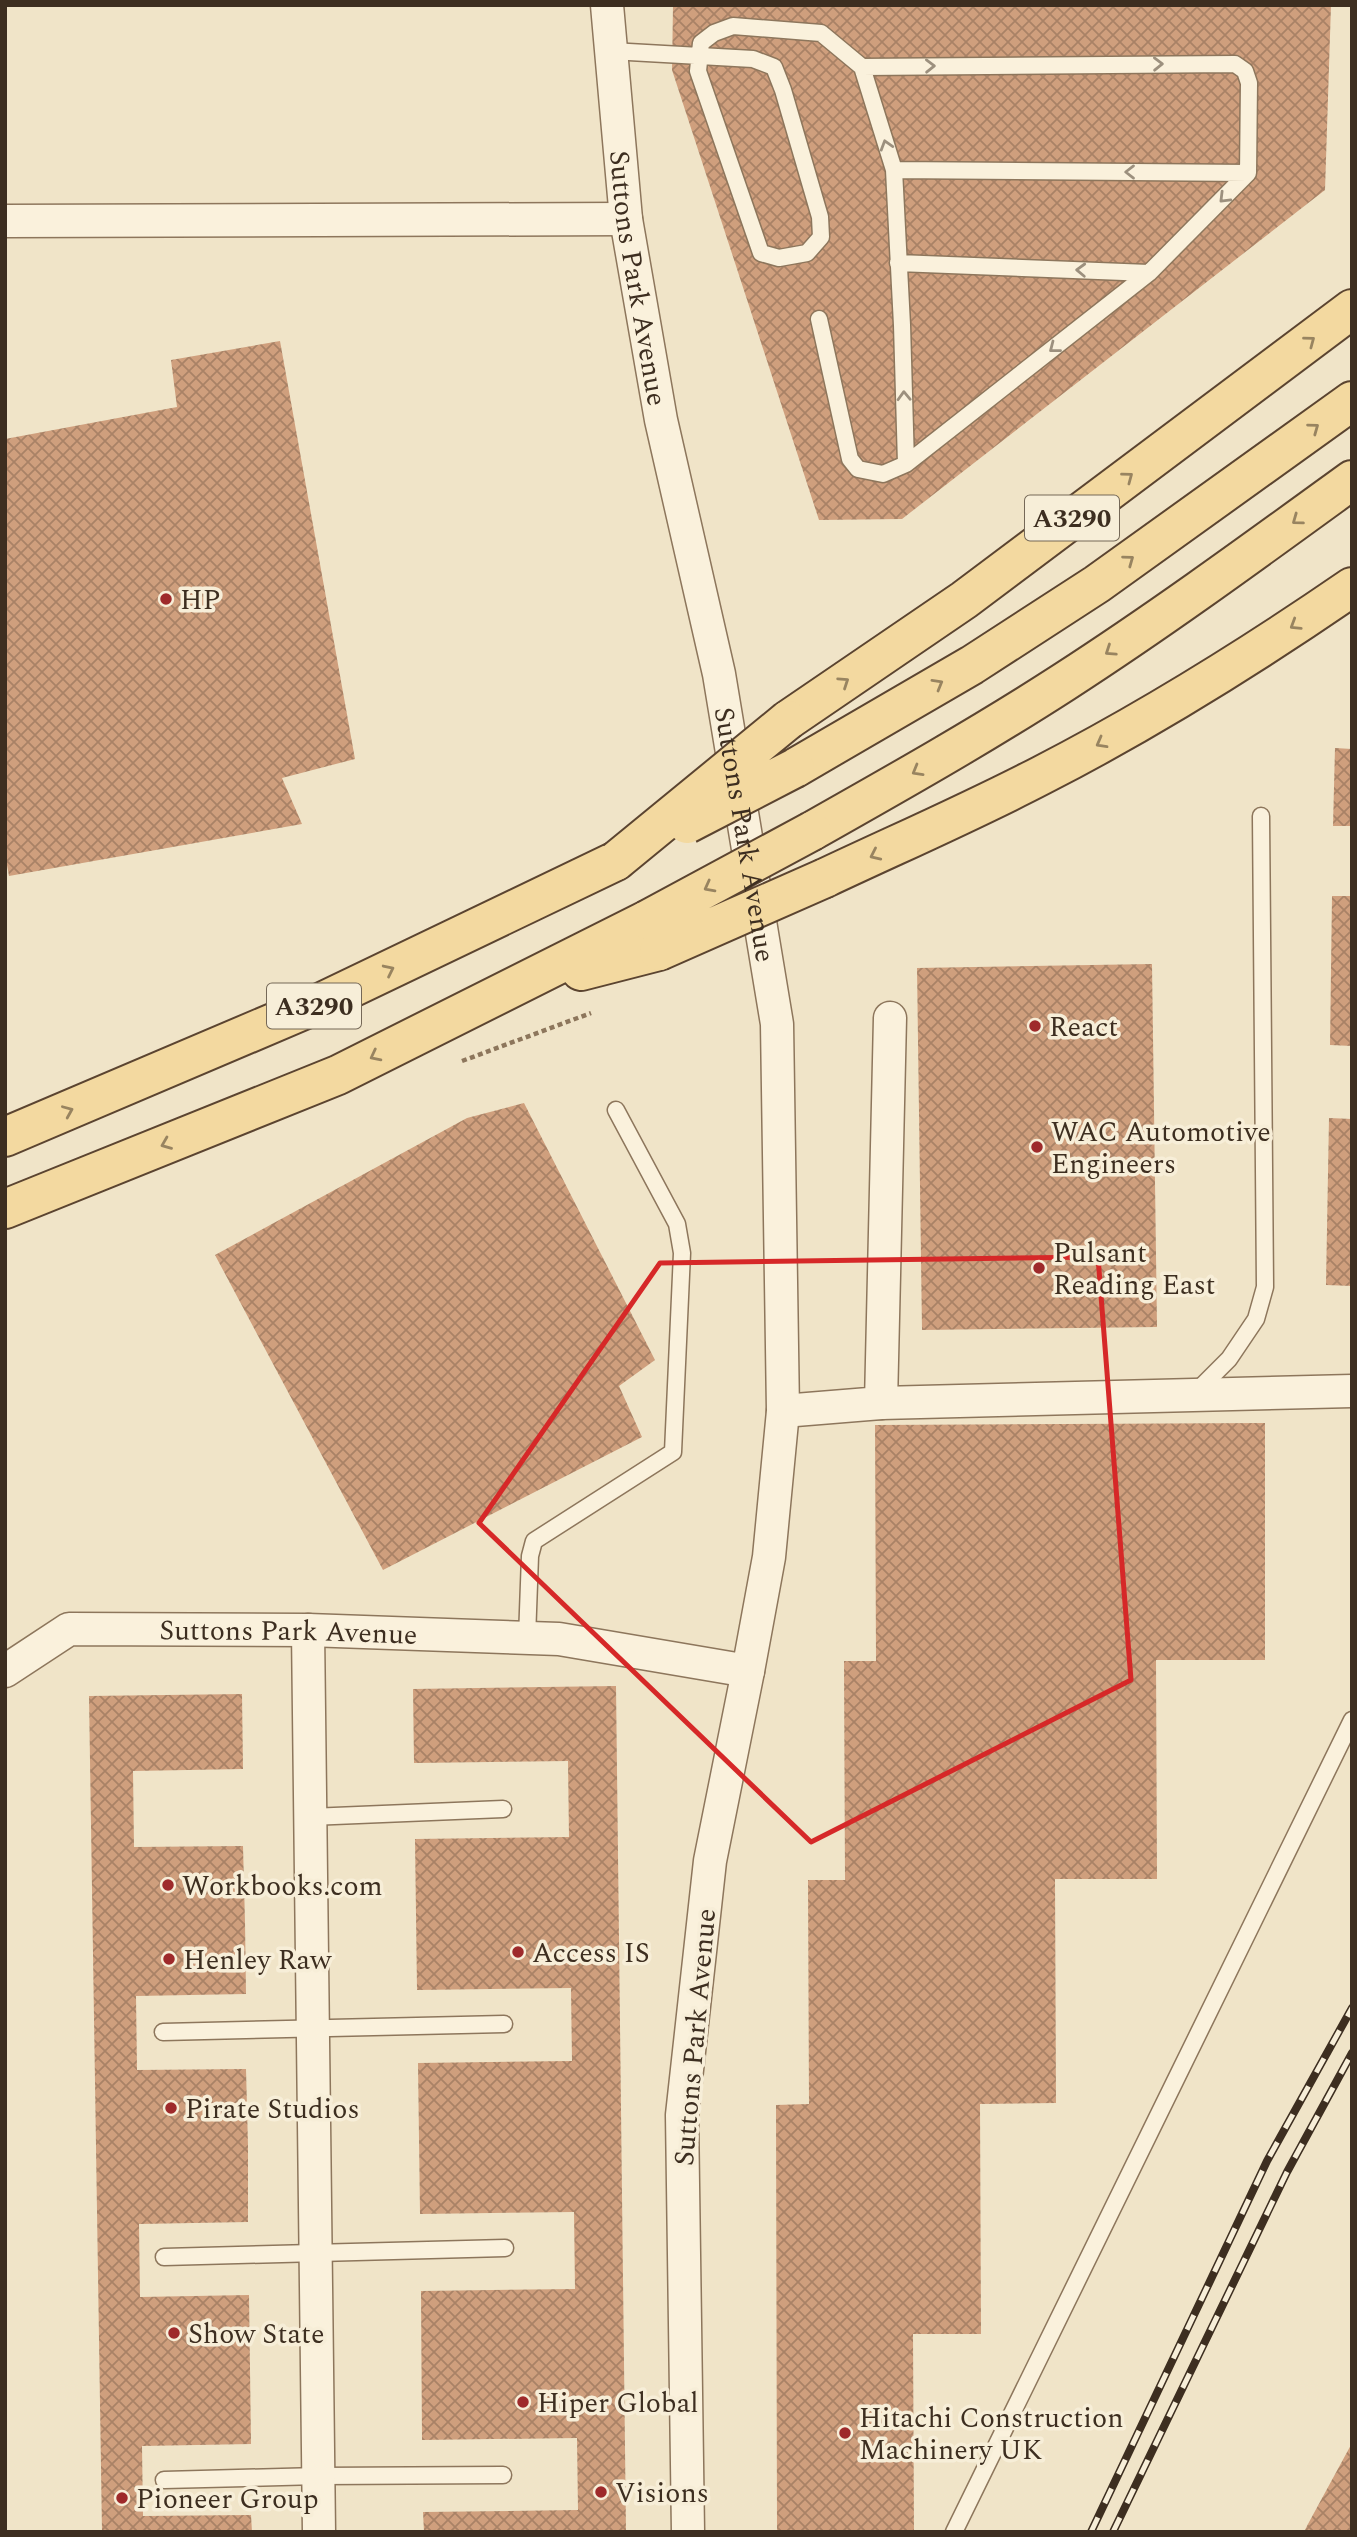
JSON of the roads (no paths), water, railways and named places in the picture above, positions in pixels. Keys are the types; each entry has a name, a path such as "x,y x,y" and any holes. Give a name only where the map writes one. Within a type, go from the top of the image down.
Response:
{"main road":[{"name":"A3290","path":"616,860 788,720 964,600 1352,309"},
{"name":"A3290","path":"5,1137 320,1003 616,860 794,768 972,665 1097,584 1352,401"},
{"name":"A3290","path":"653,936 813,831 1064,682 1221,575 1352,480"},
{"name":"A3290","path":"5,1209 338,1075 501,992 653,936 825,878 1041,776 1111,738 1302,621 1352,587"}],"street":[{"name":"Suttons Park Avenue","path":"607,5 626,219 661,420 719,674 776,1024 783,1411 769,1557 710,1861 682,2115 688,2532"},
{"path":"5,221 626,219"},
{"path":"881,1404 890,1018"},
{"path":"783,1411 881,1404 1352,1391"},
{"name":"Suttons Park Avenue","path":"5,1671 69,1629 308,1630 559,1639 748,1671"},
{"path":"308,1630 319,2532"}],"lane":[{"path":"611,51 688,55 702,56 753,59 774,67 820,217 821,237 807,253 779,258 761,253 698,71 699,62 700,52 701,43 714,33 733,26 821,33 862,67 894,170 906,464"},
{"path":"819,319 850,460 858,469 883,474 906,464 1149,273 1248,173 1249,83 1245,71 1235,64 862,67"},
{"path":"894,170 1248,173"},
{"path":"898,263 1149,273"},
{"path":"1192,1395 1229,1359 1255,1319 1265,1287 1261,816"},
{"path":"527,1638 530,1556 534,1541 673,1452 681,1253 677,1224 616,1110"},
{"path":"954,2532 1352,1720"},
{"path":"310,1817 503,1809"},
{"path":"163,2032 504,2024"},
{"path":"164,2257 505,2248"},
{"path":"164,2480 503,2475"}],"railway":[{"path":"1091,2532 1267,2161 1352,2008"},
{"path":"1113,2532 1287,2172 1352,2053"}],"place":[{"name":"HP","path":"166,599"},
{"name":"React","path":"1035,1026"},
{"name":"WAC Automotive Engineers","path":"1037,1147"},
{"name":"Pulsant Reading East","path":"1039,1268"},
{"name":"Workbooks.com","path":"168,1885"},
{"name":"Access IS","path":"518,1952"},
{"name":"Henley Raw","path":"169,1959"},
{"name":"Pirate Studios","path":"171,2108"},
{"name":"Show State","path":"174,2333"},
{"name":"Hiper Global","path":"523,2402"},
{"name":"Hitachi Construction Machinery UK","path":"845,2433"},
{"name":"Visions","path":"601,2492"},
{"name":"Pioneer Group","path":"122,2498"}]}
